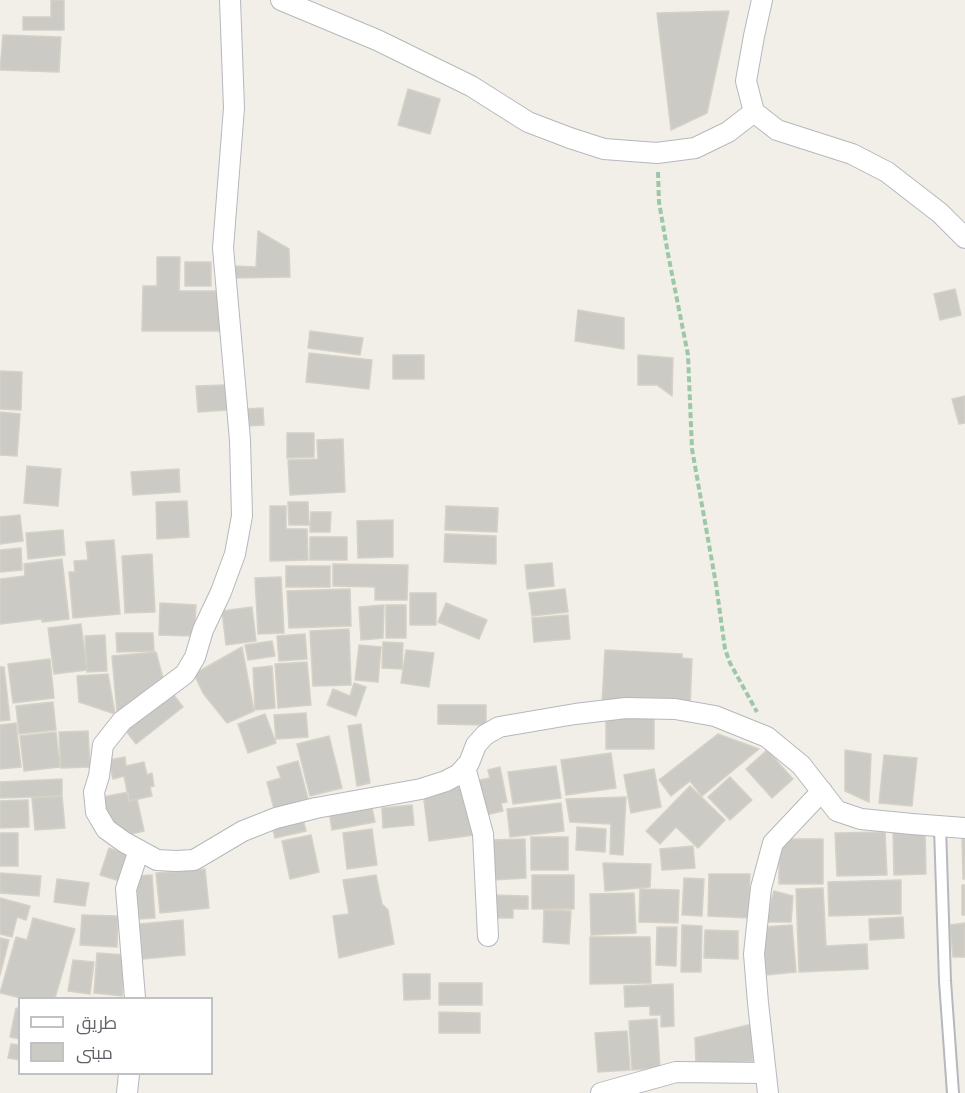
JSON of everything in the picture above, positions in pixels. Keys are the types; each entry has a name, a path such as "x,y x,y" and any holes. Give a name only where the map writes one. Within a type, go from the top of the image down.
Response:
{"street":[{"path":"230,0 234,108 223,248 240,440 242,516 235,554 221,592 203,630 195,657 185,674 122,721 103,745 99,776 94,792 96,812 106,829 157,860 194,860 243,831 276,818 316,808 422,789 446,781 459,774 469,763 476,745 485,735 499,727 626,708 675,709 715,716 767,737 801,765 837,811 861,819 965,828"},
{"path":"281,0 398,50 471,87 528,122 604,148 657,153 694,148 728,132 754,112"},
{"path":"762,0 746,81 754,112 777,130 852,154 887,172 940,213 965,238"},
{"path":"465,767 483,834 488,936"},
{"path":"768,1093 754,954 761,888 773,843 822,791"},
{"path":"135,997 126,889 139,850"},
{"path":"601,1093 634,1088 676,1071 765,1073"},
{"path":"127,1093 129,1075"}],"lane":[{"path":"940,826 945,981 953,1093"}],"path":[{"path":"657,153 659,202 688,355 692,449 716,584 725,650 753,702 767,737"}],"building":[{"path":"51,0 64,0 64,30 23,30 23,17 51,17"},
{"path":"729,11 707,113 671,130 657,13"},
{"path":"3,35 61,37 59,72 0,70"},
{"path":"408,89 440,99 430,134 398,125"},
{"path":"258,231 289,249 290,277 234,278 234,266 256,267"},
{"path":"157,257 180,257 179,291 220,291 220,331 142,331 143,286 157,286"},
{"path":"185,262 211,262 211,286 185,286"},
{"path":"955,289 961,315 940,320 934,294"},
{"path":"578,310 624,318 624,349 575,341"},
{"path":"310,331 363,338 360,355 308,348"},
{"path":"309,353 372,360 369,389 306,382"},
{"path":"393,355 424,355 424,379 393,379"},
{"path":"638,355 673,358 672,396 657,385 638,385"},
{"path":"0,371 22,372 21,410 0,409"},
{"path":"226,385 227,410 198,412 196,386"},
{"path":"965,396 965,423 959,424 952,399"},
{"path":"263,408 264,425 247,426 245,409"},
{"path":"0,412 20,414 17,456 0,455"},
{"path":"287,433 314,433 314,457 287,458"},
{"path":"343,439 345,492 290,495 288,460 318,459 317,440"},
{"path":"27,466 61,469 58,506 24,503"},
{"path":"179,469 180,492 133,495 131,472"},
{"path":"187,501 189,537 157,539 156,502"},
{"path":"288,502 308,502 309,525 289,525"},
{"path":"270,506 286,506 286,529 307,529 308,560 270,561"},
{"path":"446,506 498,508 497,532 445,530"},
{"path":"311,512 331,512 330,532 310,532"},
{"path":"20,515 23,541 0,544 0,517"},
{"path":"393,520 393,557 358,558 357,521"},
{"path":"63,530 65,555 28,559 26,533"},
{"path":"445,534 496,536 496,564 444,562"},
{"path":"310,537 347,537 347,560 310,560"},
{"path":"114,540 120,614 73,618 69,572 75,572 74,561 88,560 86,542"},
{"path":"21,548 22,570 0,572 0,550"},
{"path":"152,554 155,612 125,613 122,556"},
{"path":"62,559 69,619 42,622 42,619 0,624 0,579 25,576 24,564"},
{"path":"552,563 554,586 527,589 525,565"},
{"path":"333,564 408,565 407,600 375,600 375,587 333,586"},
{"path":"286,566 330,566 330,587 286,587"},
{"path":"281,577 284,633 258,634 255,578"},
{"path":"350,589 351,626 289,628 287,591"},
{"path":"565,589 568,612 532,616 529,593"},
{"path":"410,593 436,593 436,625 410,625"},
{"path":"160,603 196,605 194,636 159,635"},
{"path":"446,603 487,620 479,639 438,622"},
{"path":"384,605 383,638 361,640 359,607"},
{"path":"386,605 406,605 406,638 386,638"},
{"path":"252,607 256,641 226,645 222,611"},
{"path":"568,615 570,639 534,642 532,618"},
{"path":"81,624 87,670 54,674 48,628"},
{"path":"349,629 351,685 313,686 310,631"},
{"path":"116,633 153,633 154,651 117,652"},
{"path":"305,634 307,659 279,661 277,636"},
{"path":"105,635 107,671 87,672 85,636"},
{"path":"272,641 275,656 248,660 245,645"},
{"path":"383,642 403,643 402,669 382,668"},
{"path":"359,645 381,647 378,682 355,680"},
{"path":"242,647 254,711 227,723 203,693 194,674"},
{"path":"406,650 434,653 429,687 401,683"},
{"path":"605,650 682,654 682,658 692,659 690,707 602,703"},
{"path":"156,652 163,678 117,712 112,656"},
{"path":"50,659 54,698 13,703 8,664"},
{"path":"307,662 311,705 278,708 275,664"},
{"path":"272,666 275,708 255,710 253,668"},
{"path":"0,667 4,667 10,720 0,721"},
{"path":"108,674 115,714 79,702 77,676"},
{"path":"354,683 366,687 356,716 327,705 333,689 350,696"},
{"path":"173,694 183,707 136,744 126,731"},
{"path":"53,702 56,730 19,734 16,706"},
{"path":"438,705 486,705 486,725 438,724"},
{"path":"606,712 654,712 654,749 606,749"},
{"path":"306,713 308,737 276,739 274,715"},
{"path":"265,714 276,743 248,753 238,724"},
{"path":"16,723 21,767 0,769 0,725"},
{"path":"361,724 370,783 357,786 348,726"},
{"path":"88,731 90,767 61,768 59,732"},
{"path":"56,732 60,767 24,771 20,736"},
{"path":"718,734 759,749 702,796 690,781 671,796 659,780"},
{"path":"329,736 342,788 310,796 297,744"},
{"path":"767,750 793,779 772,798 746,769"},
{"path":"845,750 871,754 869,802 845,791"},
{"path":"611,753 616,788 566,795 561,760"},
{"path":"884,755 917,758 912,806 879,803"},
{"path":"125,757 126,766 144,762 147,775 152,773 154,786 150,787 152,796 129,801 124,776 113,779 109,760"},
{"path":"298,761 308,799 274,809 267,782 281,778 277,767"},
{"path":"556,766 561,798 513,804 508,772"},
{"path":"500,767 507,802 501,803 503,811 482,816 475,781 490,778 488,770"},
{"path":"654,769 661,807 631,813 624,775"},
{"path":"730,777 752,800 730,820 708,797"},
{"path":"62,779 62,796 0,798 0,782"},
{"path":"467,786 474,835 429,841 423,792"},
{"path":"690,786 725,820 698,848 676,827 660,844 646,831"},
{"path":"128,792 129,801 137,799 144,831 123,836 108,819 103,797"},
{"path":"62,796 65,828 35,830 32,798"},
{"path":"626,797 623,855 610,854 611,824 570,822 566,799"},
{"path":"28,800 29,827 0,828 0,801"},
{"path":"561,803 564,831 510,837 507,809"},
{"path":"371,804 375,822 332,830 329,811"},
{"path":"412,805 414,825 383,828 382,808"},
{"path":"303,819 306,831 275,838 272,825"},
{"path":"577,827 606,829 605,852 576,850"},
{"path":"372,829 377,865 347,869 343,833"},
{"path":"925,831 926,874 894,875 893,832"},
{"path":"885,832 887,875 837,876 835,833"},
{"path":"0,833 18,833 18,866 0,866"},
{"path":"311,835 319,872 290,879 282,841"},
{"path":"965,836 965,879 963,879 962,837"},
{"path":"531,837 568,837 568,870 531,870"},
{"path":"525,839 526,878 493,880 491,840"},
{"path":"779,839 823,839 823,884 779,884"},
{"path":"693,846 695,868 662,870 660,849"},
{"path":"109,848 132,856 123,882 100,875"},
{"path":"603,863 651,864 650,887 605,891"},
{"path":"205,869 209,908 160,913 156,873"},
{"path":"0,873 41,876 39,896 0,893"},
{"path":"709,874 750,874 749,918 708,916"},
{"path":"152,875 155,918 139,919 136,876"},
{"path":"376,875 382,904 388,910 394,944 339,958 333,916 349,914 343,880"},
{"path":"532,875 574,875 574,909 532,909"},
{"path":"684,878 704,879 702,916 682,915"},
{"path":"57,879 89,883 85,906 54,902"},
{"path":"901,880 901,914 829,916 828,882"},
{"path":"962,885 965,885 965,915 962,915"},
{"path":"823,888 826,946 867,944 868,969 799,972 796,889"},
{"path":"640,889 679,890 678,923 639,922"},
{"path":"774,891 793,896 791,922 765,922"},
{"path":"634,893 636,933 591,935 590,894"},
{"path":"491,895 528,896 528,909 513,909 513,918 491,918"},
{"path":"0,898 30,906 26,920 17,917 12,937 0,934"},
{"path":"544,910 571,911 569,944 543,942"},
{"path":"82,915 118,916 117,947 80,945"},
{"path":"903,917 904,938 870,940 869,919"},
{"path":"33,918 75,929 55,997 18,997 0,993 16,937 27,940"},
{"path":"183,920 185,955 142,959 139,924"},
{"path":"965,923 965,957 953,957 950,925"},
{"path":"682,925 702,926 701,972 681,972"},
{"path":"792,925 796,972 766,975 762,927"},
{"path":"657,927 677,927 676,966 656,965"},
{"path":"705,930 738,931 738,959 704,958"},
{"path":"590,937 650,937 651,983 590,984"},
{"path":"0,938 9,940 0,975"},
{"path":"97,953 126,955 122,996 94,993"},
{"path":"73,960 94,962 90,994 68,991"},
{"path":"403,974 430,974 430,999 404,1000"},
{"path":"439,983 482,983 482,1005 439,1005"},
{"path":"673,984 674,1026 661,1027 661,1015 650,1015 650,1006 625,1007 624,986"},
{"path":"16,1008 18,1008 18,1039 10,1037"},
{"path":"439,1012 480,1013 480,1033 439,1033"},
{"path":"657,1019 660,1068 632,1070 629,1021"},
{"path":"752,1024 753,1061 696,1065 695,1038"},
{"path":"627,1031 630,1070 598,1072 595,1033"},
{"path":"11,1044 18,1045 18,1060 8,1058"}]}
